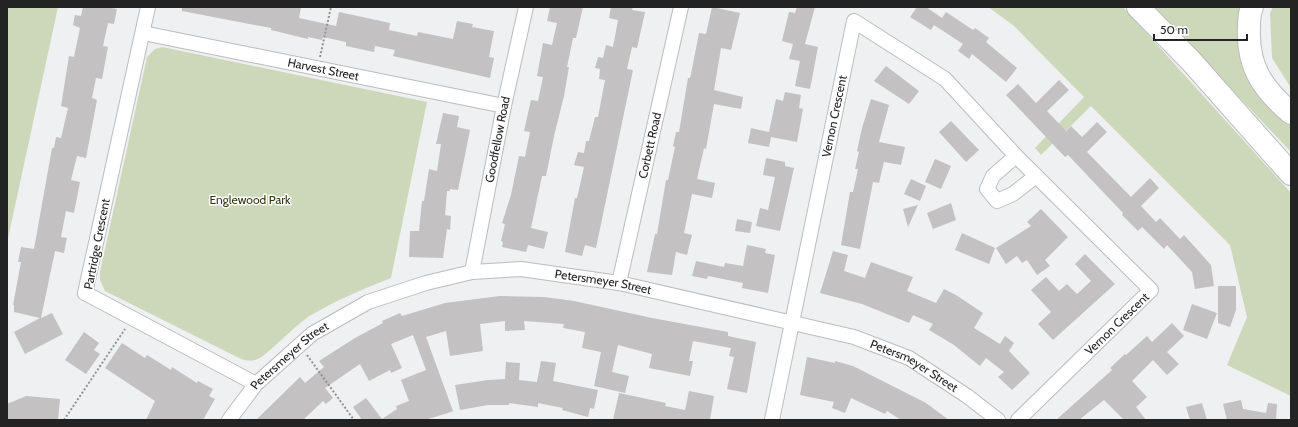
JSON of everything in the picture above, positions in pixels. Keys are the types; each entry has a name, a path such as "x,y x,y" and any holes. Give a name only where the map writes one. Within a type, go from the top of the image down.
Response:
{"highway":[{"path":"1138,7 1191,61 1291,174"},
{"path":"1252,7 1250,12 1248,41 1255,72 1272,97 1291,113"}],"street":[{"name":"Partridge Crescent","path":"148,7 85,293 256,384"},
{"name":"Goodfellow Road","path":"472,272 504,106 526,7"},
{"name":"Corbett Road","path":"619,283 681,7"},
{"name":"Vernon Crescent","path":"772,420 854,21 945,79 1016,156 1151,290 1018,420"},
{"name":"Harvest Street","path":"143,33 504,106"},
{"path":"1016,156 993,176 987,189 997,201 1013,194 1036,176"},
{"name":"Petersmeyer Street","path":"229,420 256,384 300,344 312,334 368,302 426,283 472,272 521,269 619,283 854,336 909,358 967,396 998,420"}],"path":[{"path":"318,68 331,7"},
{"path":"64,420 133,318"},
{"path":"300,344 354,420"}],"green space":[{"path":"7,7 58,7 7,243"},
{"path":"988,7 1123,7 1291,193 1291,396 1227,365 1247,317 1230,245 1091,106 1041,155 1035,148 1084,97 1013,25"},
{"path":"1154,7 1243,7 1239,41 1291,123 1291,152"},
{"path":"1273,7 1291,7 1291,88 1272,58 1270,13"},
{"name":"Englewood Park","path":"162,47 427,102 391,278 359,291 308,317 264,355 255,360 249,361 239,358 105,291 100,280 100,272 147,57 155,49"}],"building":[{"path":"83,7 106,7 117,9 114,24 108,23 103,46 108,47 102,79 96,78 92,98 97,100 86,158 77,156 71,180 80,182 74,213 66,211 61,237 67,238 64,253 55,251 41,318 52,313 63,334 25,354 14,332 40,318 14,312 13,305 21,262 18,262 21,247 34,249 52,148 54,148 56,137 61,138 68,108 61,106 69,56 74,57 80,28 73,25 75,15 81,16"},
{"path":"182,7 301,7 299,18 336,26 339,12 390,23 389,30 417,36 418,32 453,39 457,21 473,24 472,27 494,31 489,57 494,58 490,78 393,56 395,50 375,46 374,52 346,46 346,42 323,37 322,40 308,37 308,39 271,30 271,28 182,11"},
{"path":"550,7 583,7 576,38 573,38 567,67 569,67 564,96 546,176 542,176 531,228 548,232 544,249 528,245 526,252 502,247 503,242 501,241 505,224 502,223 511,195 519,156 525,157 530,132 524,131 531,100 538,101 543,77 537,76 543,43 552,45 557,23 547,21"},
{"path":"611,7 633,7 632,10 645,12 637,48 632,47 627,69 633,70 596,248 585,245 582,256 565,252 575,198 577,198 584,167 574,165 578,152 584,153 586,141 589,141 595,117 598,117 605,80 599,79 600,69 595,68 598,57 603,58 606,45 613,47 618,20 609,18"},
{"path":"712,7 740,13 731,50 721,48 714,90 743,97 741,109 714,104 706,149 704,148 697,179 715,183 712,198 692,194 684,233 692,235 687,255 676,252 672,275 647,272 655,234 657,234 666,180 668,180 675,147 673,146 676,132 679,132 688,78 690,78 691,74 699,33 706,34"},
{"path":"797,7 815,7 805,44 818,47 810,89 795,86 800,61 789,59 793,44 782,41 789,12 795,13"},
{"path":"917,7 926,7 942,18 946,12 973,30 975,28 989,38 986,42 1017,68 1006,82 972,54 969,59 958,51 963,44 934,25 931,30 910,17"},
{"path":"886,66 919,91 909,104 874,81"},
{"path":"1059,80 1069,90 1047,111 1066,131 1071,126 1082,137 1097,122 1107,132 1087,152 1131,197 1150,178 1159,188 1141,206 1156,222 1160,218 1180,239 1184,235 1211,265 1214,286 1195,289 1192,272 1167,245 1164,249 1142,227 1138,231 1068,155 1065,157 1006,95 1018,84 1036,103"},
{"path":"785,92 801,95 799,108 803,109 797,142 771,137 769,147 748,143 751,128 769,132 776,99 783,101"},
{"path":"871,99 889,105 879,142 905,147 901,165 884,162 879,183 873,182 860,249 841,245 850,192 853,192 858,169 855,169 859,152 857,151"},
{"path":"443,113 459,116 457,127 470,130 458,190 450,189 450,191 447,191 445,215 451,216 450,230 447,229 443,258 409,257 410,231 419,231 422,201 424,201 429,169 437,171 441,144 436,144"},
{"path":"951,121 979,150 966,162 939,132"},
{"path":"766,158 785,162 785,166 794,168 780,231 756,226 760,208 768,210 775,177 763,175"},
{"path":"935,159 951,166 941,189 925,182"},
{"path":"911,179 926,186 920,201 904,194"},
{"path":"951,203 956,220 933,229 927,213"},
{"path":"918,205 908,227 903,209"},
{"path":"1041,209 1068,237 1045,260 1050,266 1037,275 1027,260 1022,263 1017,256 1006,264 996,248 1031,226 1027,222"},
{"path":"737,219 752,222 750,233 735,231"},
{"path":"962,233 995,248 989,264 955,250"},
{"path":"747,245 766,249 765,253 775,255 768,293 742,288 743,283 708,276 707,279 692,276 696,261 724,267 725,263 743,266"},
{"path":"833,251 848,255 844,271 865,278 871,262 913,277 907,291 936,303 944,289 956,295 983,313 974,328 1000,344 1005,336 1014,343 1009,351 1030,373 1012,390 998,377 1004,372 986,358 980,366 954,345 929,330 933,324 913,315 909,323 862,304 820,293"},
{"path":"1085,254 1115,284 1053,340 1038,324 1051,312 1031,290 1046,277 1059,291 1067,284 1077,294 1091,281 1075,264"},
{"path":"1218,286 1236,286 1236,310 1230,327 1218,323"},
{"path":"500,296 544,297 574,301 652,318 728,332 728,336 756,342 747,393 727,389 734,357 729,356 731,348 693,341 689,361 693,361 690,376 649,368 652,354 618,345 612,372 629,376 625,393 594,386 601,352 582,348 585,332 563,328 564,324 524,321 525,330 505,331 505,321 480,324 483,351 450,356 446,331 426,337 453,411 451,412 425,420 362,420 353,407 366,398 382,419 397,409 396,406 409,401 401,380 426,370 413,335 391,344 402,368 391,373 390,370 369,381 360,364 325,388 333,398 326,404 323,401 303,420 256,420 300,377 305,383 324,367 319,361 355,338 383,323 382,321 400,313 402,316 445,303"},
{"path":"1192,304 1217,313 1207,339 1183,330"},
{"path":"1172,323 1184,336 1167,352 1179,364 1167,375 1153,360 1132,381 1147,397 1136,407 1146,420 1124,420 1104,400 1079,420 1056,420 1112,370 1110,368 1125,354 1126,355 1147,336 1152,342"},
{"path":"84,332 99,343 94,350 100,354 86,374 65,360"},
{"path":"122,343 145,358 147,355 171,370 172,367 197,383 198,381 213,389 209,396 215,399 203,420 146,420 155,401 105,368"},
{"path":"807,357 835,363 835,361 853,366 926,403 949,420 901,420 887,411 885,414 851,398 845,413 832,408 834,402 800,395"},
{"path":"541,361 556,363 553,381 598,390 594,409 590,408 588,417 562,410 563,408 538,403 538,407 509,403 509,405 488,405 460,410 455,385 505,379 506,362 520,363 519,380 537,382"},
{"path":"689,391 714,396 710,420 613,420 619,393 666,403 665,406 685,410"},
{"path":"26,396 60,399 58,420 7,420 7,404"},
{"path":"1241,400 1243,409 1266,413 1268,403 1277,404 1276,420 1227,420 1223,404"},
{"path":"1202,403 1207,420 1190,420 1186,407"}]}
